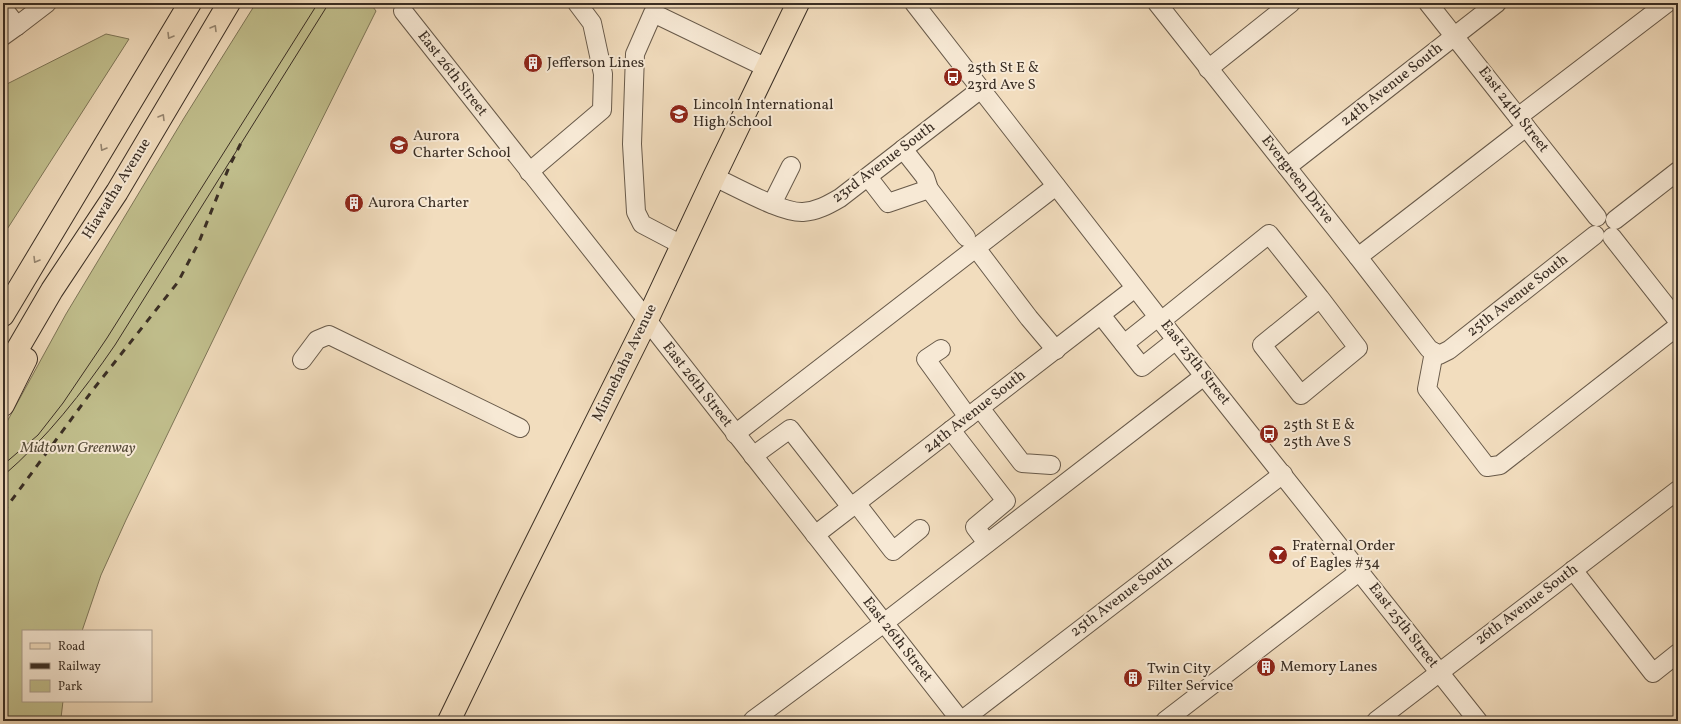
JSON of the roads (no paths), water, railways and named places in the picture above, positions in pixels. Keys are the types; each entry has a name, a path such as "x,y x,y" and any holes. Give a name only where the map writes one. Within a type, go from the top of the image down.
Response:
{"main road":[{"path":"3,315 190,3"},
{"name":"Hiawatha Avenue","path":"3,374 52,290 83,246 117,192 230,3"},
{"name":"Minnehaha Avenue","path":"450,721 508,600 647,320 798,3"},
{"path":"3,405 83,246"}],"street":[{"path":"3,8 10,31 47,3"},
{"path":"529,172 602,110 603,74 592,23 577,3"},
{"name":"East 25th Street","path":"914,3 1204,376 1478,721"},
{"name":"Evergreen Drive","path":"1157,3 1358,257 1429,350 1437,354"},
{"path":"1208,69 1291,3"},
{"name":"East 24th Street","path":"1428,3 1678,321"},
{"name":"24th Avenue South","path":"1287,167 1497,3"},
{"path":"1358,257 1667,3"},
{"name":"East 26th Street","path":"403,11 961,721"},
{"path":"682,245 642,224 636,212 632,144 635,54 653,13 767,68"},
{"name":"23rd Avenue South","path":"714,177 784,209 802,212 819,209 840,198 981,89"},
{"path":"903,149 925,178 929,189 1029,318 1056,350"},
{"path":"772,204 791,166"},
{"name":"25th Avenue South","path":"1437,354 1449,350 1678,171"},
{"path":"868,177 888,203 929,189"},
{"path":"735,434 971,243 1056,186"},
{"path":"1124,344 1160,319 1269,234 1320,298 1358,348 1301,395 1262,345 1320,298"},
{"name":"24th Avenue South","path":"815,535 1135,288"},
{"path":"1101,315 1142,367 1176,340"},
{"path":"1437,354 1427,388 1487,467 1500,465 1678,326"},
{"path":"302,360 317,340 329,335 520,428"},
{"path":"941,349 926,359 974,413 1022,463 1051,465"},
{"path":"753,720 884,623 1204,376"},
{"path":"753,456 790,429 853,506 893,550 920,529"},
{"path":"952,430 1019,519"},
{"name":"25th Avenue South","path":"961,721 1283,474"},
{"name":"26th Avenue South","path":"1376,721 1678,490"},
{"path":"987,543 975,527 1006,501"},
{"path":"1573,570 1653,673 1678,653"},
{"path":"1165,721 1360,571"}],"tram line":[{"path":"3,465 38,435 63,403 107,338 318,3"},
{"path":"3,476 49,431 77,398 115,345 329,3"}],"railway":[{"path":"3,512 92,391 178,282 199,242 229,167 243,139"}],"place":[{"name":"Jefferson Lines","path":"533,63"},
{"name":"25th St E & 23rd Ave S","path":"953,77"},
{"name":"Lincoln International High School","path":"679,114"},
{"name":"Aurora Charter School","path":"399,145"},
{"name":"Aurora Charter","path":"354,203"},
{"name":"25th St E & 25th Ave S","path":"1269,434"},
{"name":"Fraternal Order of Eagles #34","path":"1278,555"},
{"name":"Memory Lanes","path":"1266,667"},
{"name":"Twin City Filter Service","path":"1133,678"}],"park label":[{"name":"Midtown Greenway","path":"78,448"}]}
